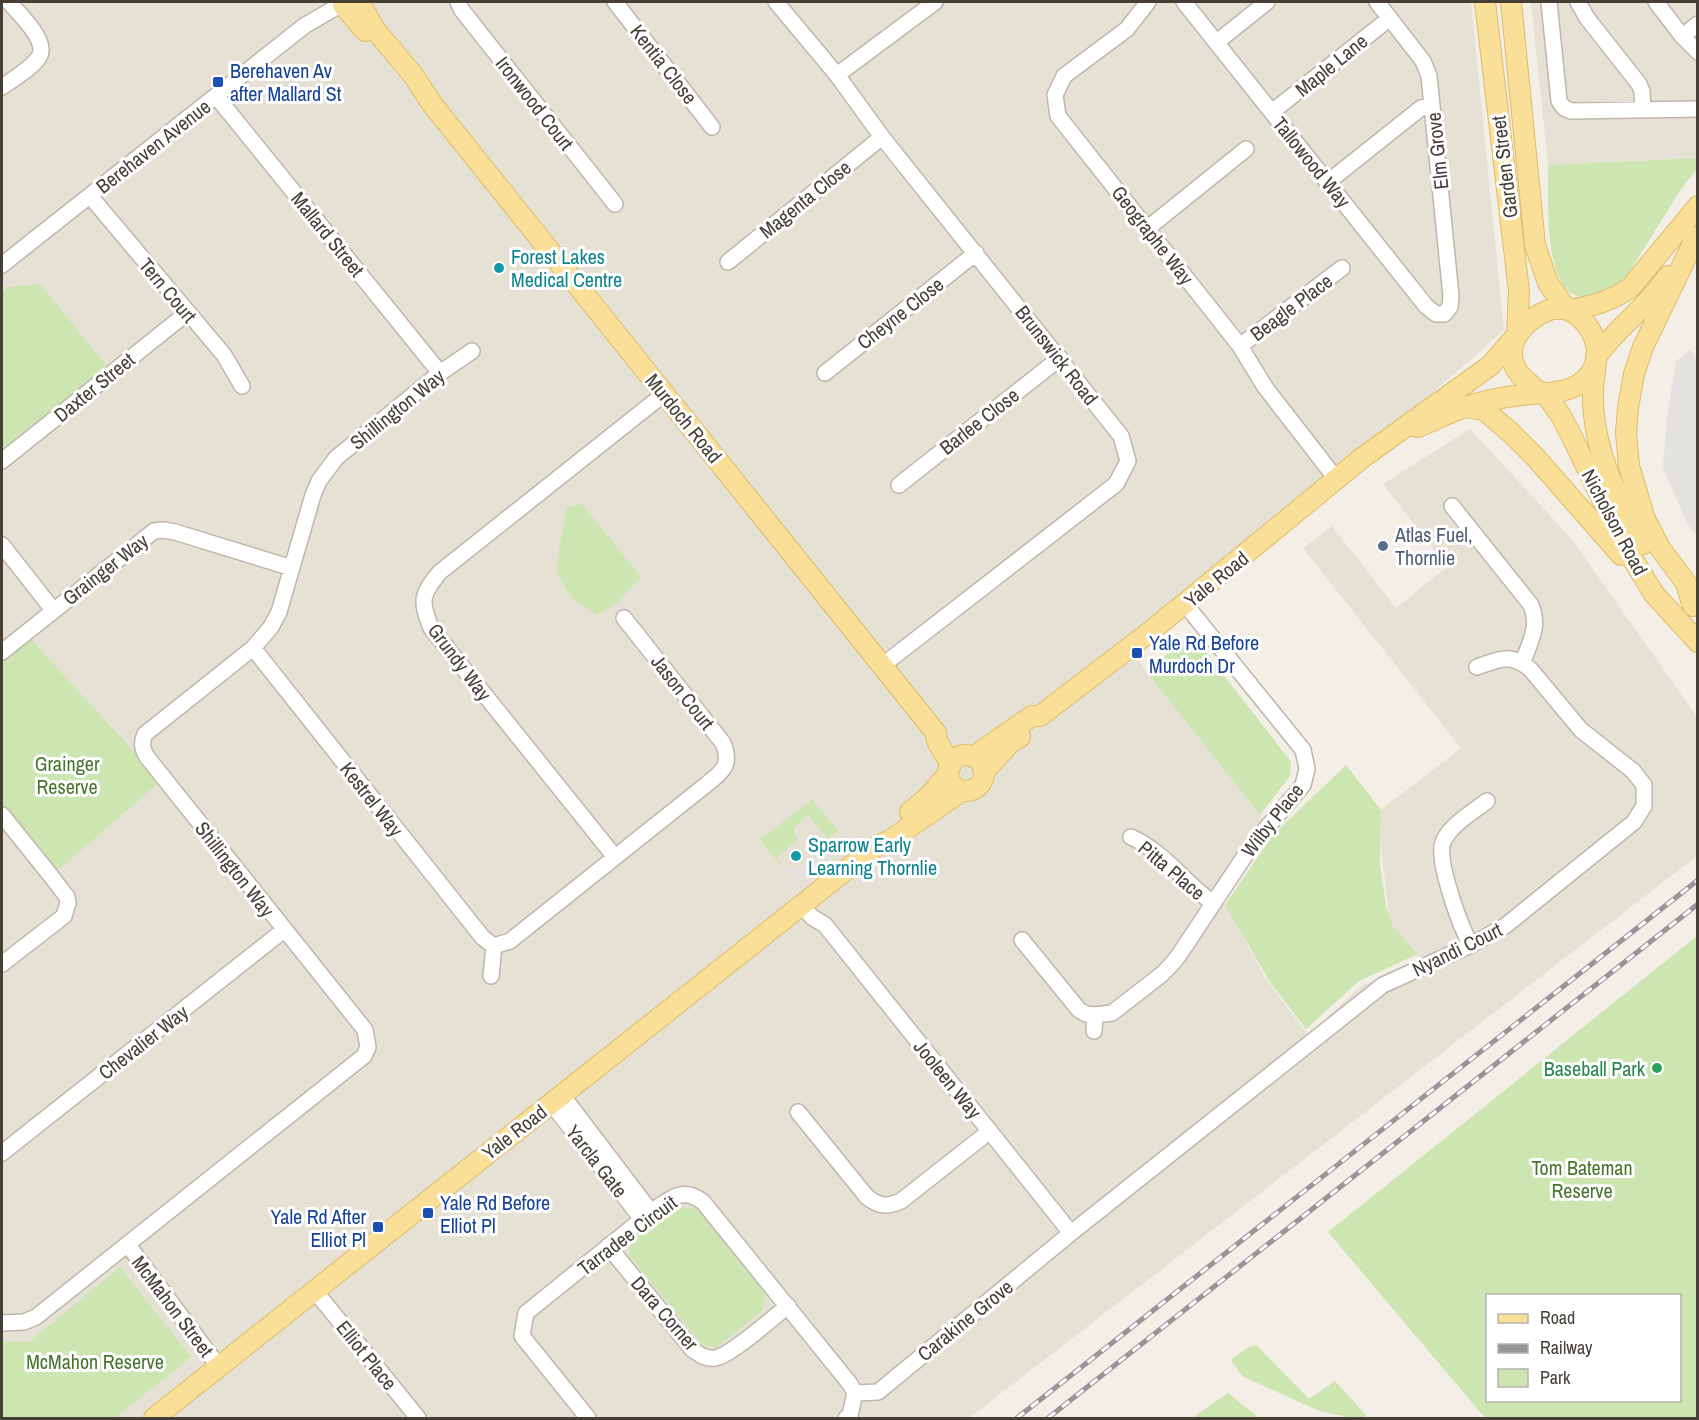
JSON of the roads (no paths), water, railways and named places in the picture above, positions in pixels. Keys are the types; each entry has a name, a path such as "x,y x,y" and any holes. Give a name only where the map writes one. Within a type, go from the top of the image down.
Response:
{"main road":[{"name":"Garden Street","path":"1485,2 1519,291 1516,335"},
{"name":"Garden Street","path":"1511,2 1535,245 1548,283 1568,310"},
{"name":"Murdoch Road","path":"341,3 382,54 432,104 936,733 944,735 964,765 951,782 962,791"},
{"path":"1499,124 1507,119 1509,110 1505,56 1512,23"},
{"path":"1691,233 1619,296 1601,304 1568,310 1552,309 1538,314 1527,322 1516,335 1512,350 1514,364 1528,383 1543,393 1567,391 1585,379 1606,343 1662,285 1691,233 1687,208 1698,195"},
{"path":"1695,608 1686,583 1660,548 1645,519 1629,466 1626,434 1634,374 1691,233 1698,206"},
{"path":"1568,310 1582,319 1591,330 1596,344 1596,359"},
{"name":"Yale Road","path":"875,847 882,833 964,765 1032,716 1040,716 1185,604 1390,438 1491,365 1516,335"},
{"name":"Nicholson Road","path":"1596,359 1593,404 1598,435 1615,489 1654,560 1695,608"},
{"name":"Yale Road","path":"1390,438 1465,407 1504,397 1543,393"},
{"name":"Nicholson Road","path":"1543,393 1561,416 1623,543 1654,594 1698,642"},
{"path":"1465,407 1484,410 1529,451 1654,594"},
{"name":"Yale Road","path":"154,1419 875,847 889,841 962,791 970,791 978,787 983,780 964,765"}],"street":[{"path":"2,87 38,59 42,51 37,35 9,2"},
{"name":"Ironwood Court","path":"458,2 461,9 615,204"},
{"name":"Kentia Close","path":"615,2 712,127"},
{"name":"Brunswick Road","path":"776,2 837,75 882,137 1121,436 1128,461 1116,484 883,664"},
{"path":"837,75 935,2"},
{"name":"Geographe Way","path":"1148,2 1126,29 1065,76 1054,95 1058,116 1240,346 1264,387 1337,480"},
{"name":"Tallowood Way","path":"1184,2 1426,306 1436,314 1444,315"},
{"path":"1217,42 1267,2"},
{"name":"Elm Grove","path":"1377,2 1427,69 1451,296 1450,307 1444,315"},
{"path":"1549,2 1559,101 1564,108 1571,111 1698,109"},
{"path":"1578,2 1587,18 1639,84 1643,110"},
{"path":"1656,2 1682,36 1698,52"},
{"path":"1668,2 1695,31"},
{"name":"Berehaven Avenue","path":"2,265 304,26 341,3"},
{"name":"Maple Lane","path":"1272,112 1390,18"},
{"name":"Mallard Street","path":"216,96 440,373"},
{"path":"1328,182 1421,108 1432,105"},
{"name":"Magenta Close","path":"728,262 882,137"},
{"path":"1148,228 1246,149"},
{"name":"Tern Court","path":"90,196 224,355 242,386"},
{"name":"Cheyne Close","path":"825,373 976,254"},
{"name":"Beagle Place","path":"1240,346 1342,268"},
{"name":"Daxter Street","path":"2,461 187,313"},
{"name":"Shillington Way","path":"2,1323 24,1323 36,1317 364,1056 368,1047 364,1030 147,757 142,742 145,734 253,648 271,627 292,568 313,495 326,470 336,458 440,373 472,351"},
{"name":"Barlee Close","path":"899,485 1060,358"},
{"name":"Grundy Way","path":"615,857 431,628 423,608 426,588 440,572 664,394"},
{"path":"1452,506 1531,605 1535,616 1536,626 1523,662 1508,657 1477,667"},
{"name":"Grainger Way","path":"2,652 154,531 175,532 292,568"},
{"path":"2,545 53,610"},
{"name":"Wilby Place","path":"1022,940 1073,1005 1095,1023 1112,1013 1161,975 1179,955 1259,835 1303,785 1307,769 1303,750 1185,604"},
{"name":"Jason Court","path":"615,857 723,770 728,758 723,743 624,618"},
{"name":"Kestrel Way","path":"253,648 475,929 494,946"},
{"name":"Nyandi Court","path":"1071,1233 1383,985 1471,945 1505,926 1634,822 1644,807 1644,785 1633,771 1581,730 1523,662"},
{"path":"1471,945 1461,925 1442,862 1442,844 1452,828 1487,801"},
{"path":"2,815 67,897 68,903 64,916 2,964"},
{"name":"Pitta Place","path":"1131,837 1144,842 1196,891 1213,903"},
{"path":"491,976 494,946 510,941 615,857"},
{"name":"Jooleen Way","path":"807,902 820,910 825,925 1071,1233"},
{"name":"Chevalier Way","path":"2,1153 284,930"},
{"name":"Yarcla Gate","path":"556,1099 647,1215"},
{"path":"798,1112 867,1197 888,1213 990,1131"},
{"name":"Tarradee Circuit","path":"588,1419 522,1336 526,1313 647,1215 673,1197 682,1194 695,1195 704,1202 850,1384 855,1394"},
{"name":"Carakine Grove","path":"855,1394 878,1392 1071,1233"},
{"name":"McMahon Street","path":"128,1245 219,1367"},
{"name":"Dara Corner","path":"608,1246 693,1350 704,1357 716,1358 728,1353 788,1306"},
{"name":"Elliot Place","path":"315,1291 418,1419"},
{"path":"846,1419 850,1415 855,1394"}],"railway":[{"path":"1017,1418 1698,880"},
{"path":"1048,1418 1698,904"}],"place":[{"name":"Berehaven Av after Mallard St","path":"218,82"},
{"name":"Forest Lakes Medical Centre","path":"499,268"},
{"name":"Atlas Fuel, Thornlie","path":"1383,546"},
{"name":"Yale Rd Before Murdoch Dr","path":"1137,653"},
{"name":"Sparrow Early Learning Thornlie","path":"796,856"},
{"name":"Baseball Park","path":"1657,1068"},
{"name":"Yale Rd Before Elliot Pl","path":"428,1213"},
{"name":"Yale Rd After Elliot Pl","path":"378,1227"}],"park label":[{"name":"Grainger Reserve","path":"67,774"},
{"name":"Tom Bateman Reserve","path":"1582,1178"},
{"name":"McMahon Reserve","path":"95,1361"}]}
